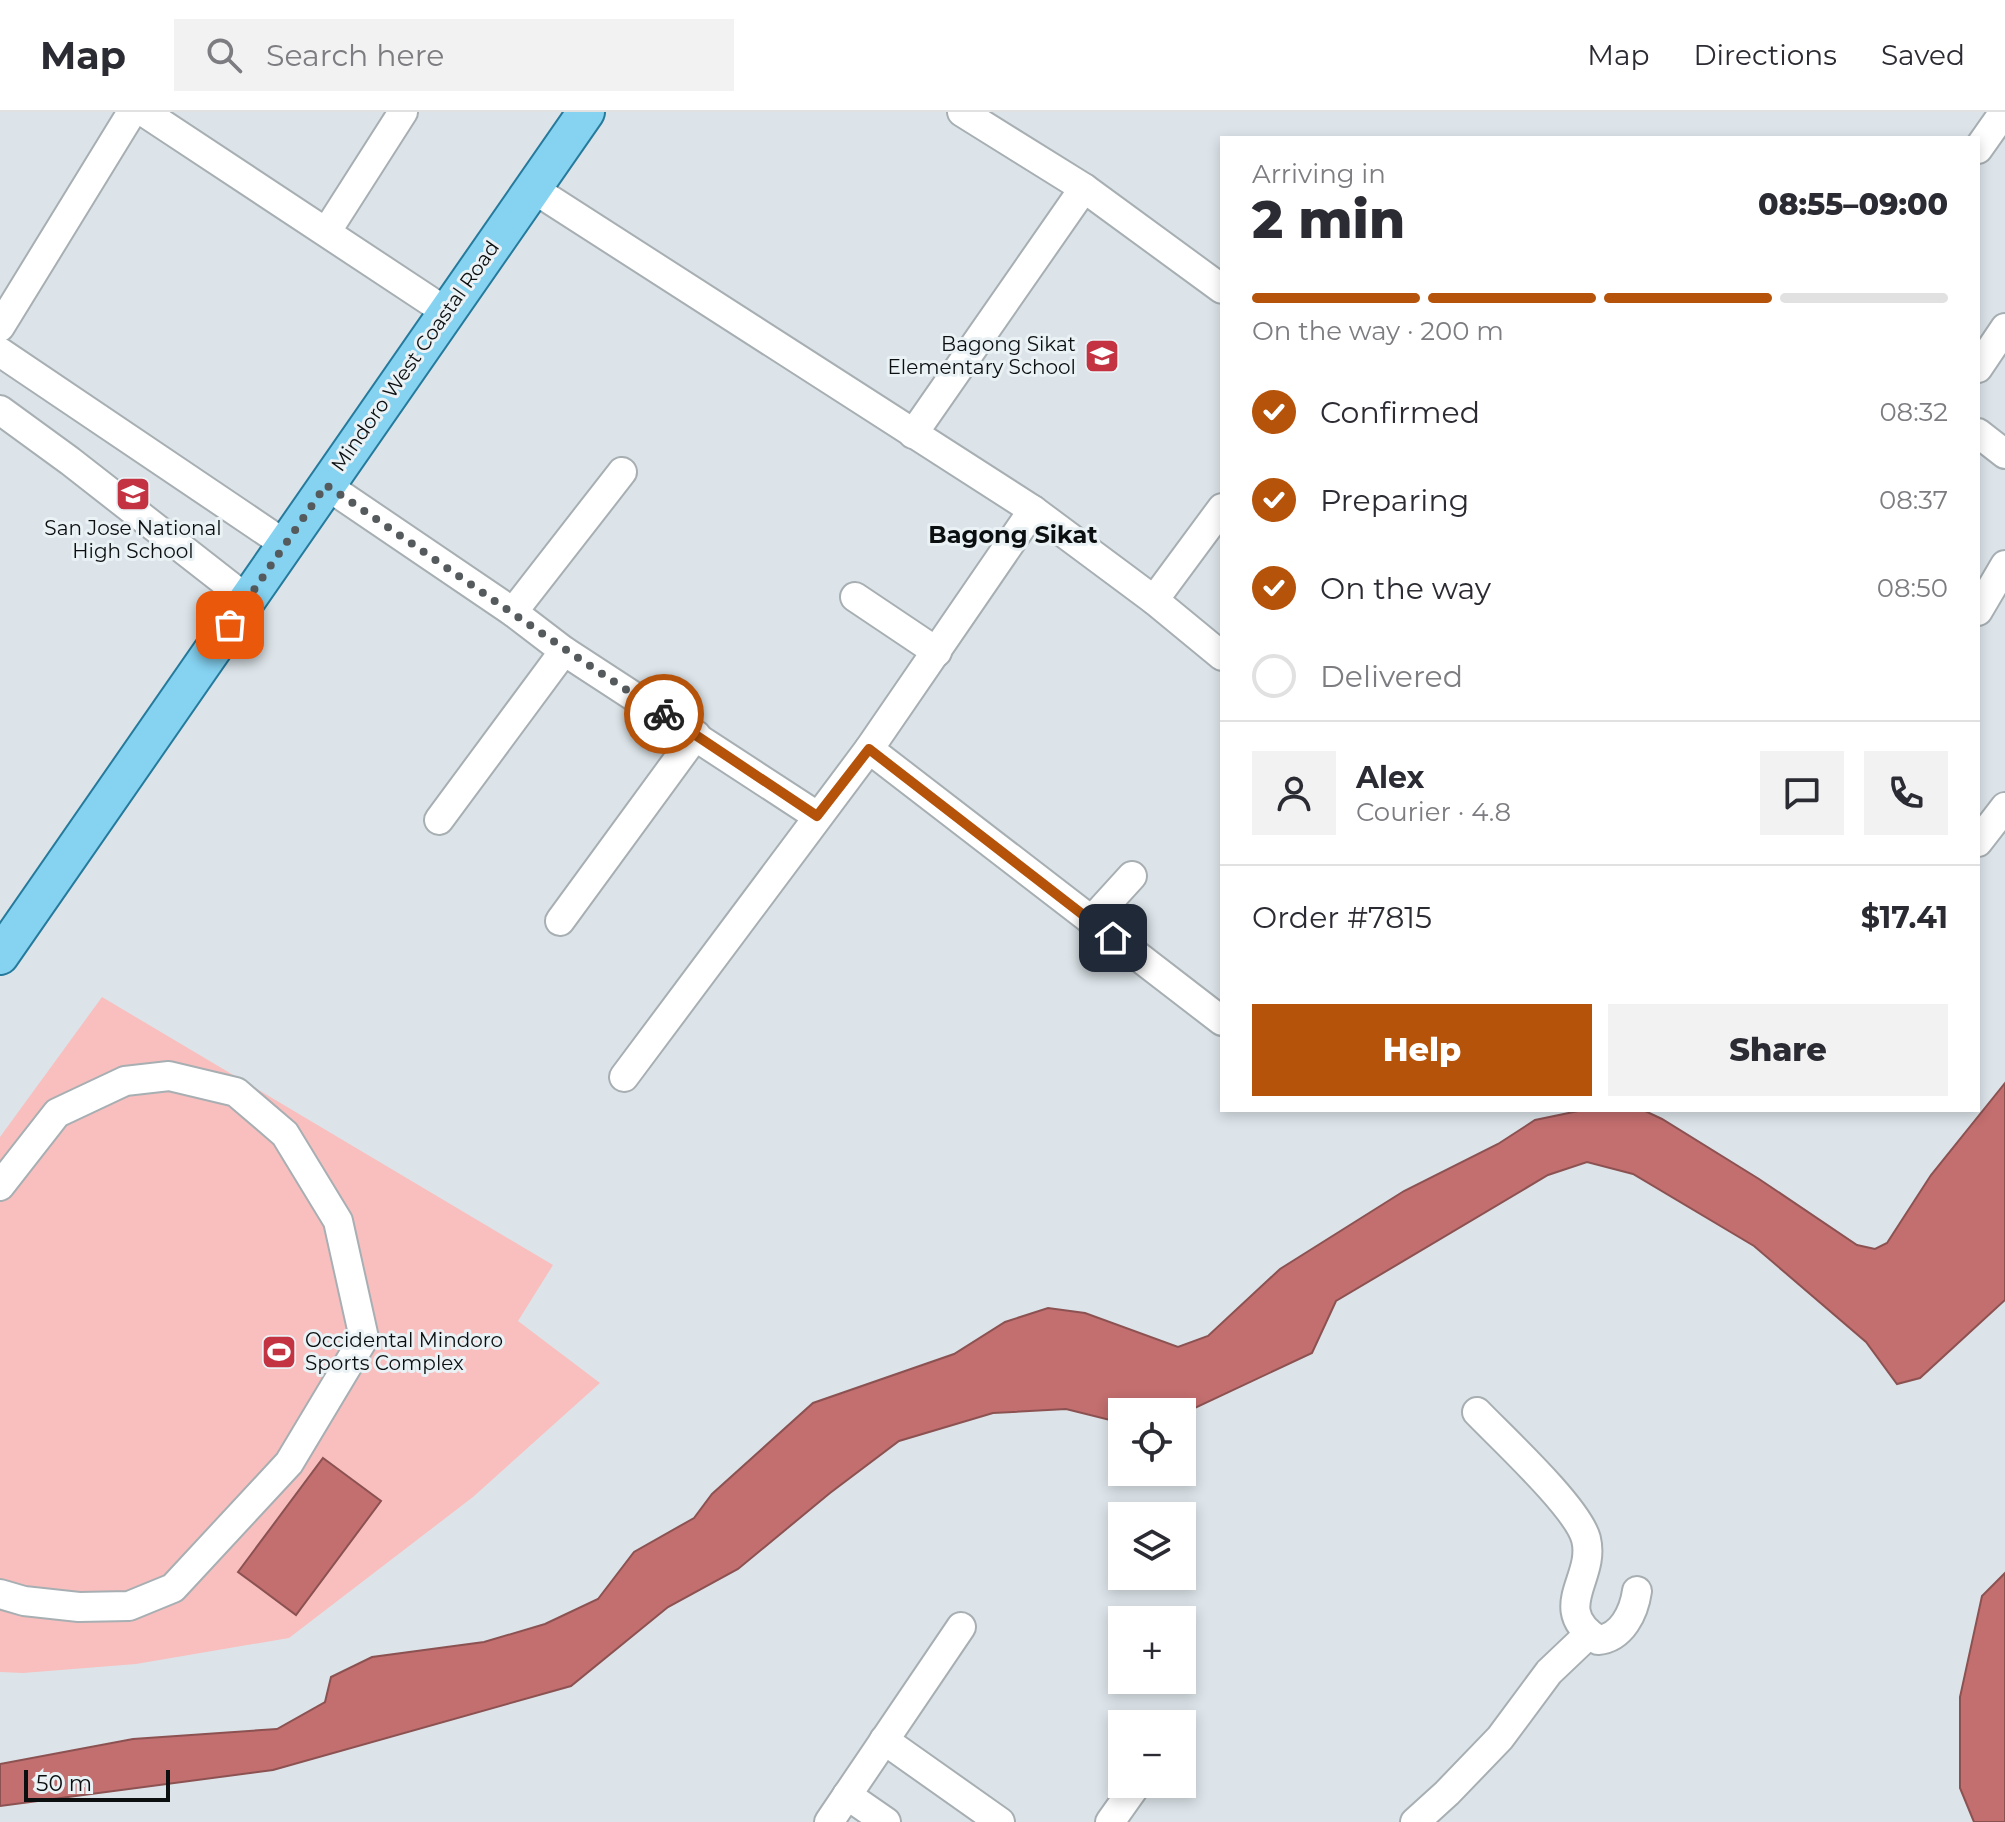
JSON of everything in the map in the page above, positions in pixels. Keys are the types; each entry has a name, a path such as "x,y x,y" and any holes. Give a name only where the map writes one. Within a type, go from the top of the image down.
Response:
{"main road":[{"name":"Mindoro West Coastal Road","path":"0,956 586,112"}],"street":[{"path":"0,327 132,112"},
{"path":"144,112 445,311"},
{"path":"327,231 403,112"},
{"path":"962,112 1084,188 1220,288"},
{"path":"1980,146 2004,112"},
{"path":"532,188 1033,510 1154,600 1220,654"},
{"path":"913,434 1084,188"},
{"path":"1980,365 2005,328"},
{"path":"0,352 286,545"},
{"path":"0,410 248,600"},
{"path":"1980,435 2005,454"},
{"path":"513,612 622,472"},
{"path":"326,485 513,612 564,651 817,816"},
{"path":"624,1077 869,749 1033,510"},
{"path":"1154,600 1220,511"},
{"path":"1980,608 2005,565"},
{"path":"855,597 937,652"},
{"path":"439,820 564,651"},
{"path":"560,921 696,735"},
{"path":"869,749 1220,1019"},
{"path":"1980,839 2005,807"},
{"path":"1091,921 1132,876"},
{"path":"0,1186 57,1113 125,1081 169,1076 236,1092 285,1134 338,1221 364,1338 289,1463 173,1588 129,1606 79,1607 24,1601 0,1594"},
{"path":"1477,1412 1567,1507 1585,1533 1587,1558 1575,1614 1589,1634 1598,1640 1609,1638 1630,1619 1637,1591"},
{"path":"829,1822 961,1627"},
{"path":"1415,1822 1500,1738 1549,1672 1589,1634"},
{"path":"884,1740 1000,1822"},
{"path":"847,1795 886,1822"},
{"path":"1110,1822 1127,1798"}],"shaded area":[{"name":"Occidental Mindoro Sports Complex","path":"102,997 553,1265 518,1321 600,1383 473,1497 289,1638 136,1664 0,1672 0,1137"},
{"path":"2005,1083 2005,1300 1920,1378 1897,1384 1866,1342 1754,1246 1633,1174 1587,1162 1548,1175 1336,1301 1312,1353 1196,1407 1196,1398 1108,1398 1108,1420 1066,1409 993,1413 899,1441 738,1569 668,1607 571,1686 273,1770 0,1806 0,1764 133,1739 277,1729 325,1702 331,1677 372,1657 484,1642 545,1624 598,1599 634,1552 694,1518 712,1494 813,1403 954,1354 1005,1322 1048,1308 1085,1313 1178,1347 1208,1336 1280,1269 1404,1191 1498,1144 1535,1120 1573,1112 1647,1112 1759,1179 1857,1245 1875,1249 1887,1243 1931,1175"},
{"path":"323,1458 381,1501 296,1615 238,1572"},
{"path":"2005,1573 2005,1822 1974,1822 1960,1788 1960,1697 1982,1596"}],"way so far":[{"path":"230,625 326,485 513,612 564,651 664,714"}],"place":[{"name":"Bagong Sikat Elementary School","path":"1102,356"},
{"name":"San Jose National High School","path":"133,494"},
{"name":"Occidental Mindoro Sports Complex","path":"279,1352"}],"district":[{"name":"Bagong Sikat","path":"1013,534"}],"route":[{"path":"664,714 817,816 869,749 1113,938"}]}
